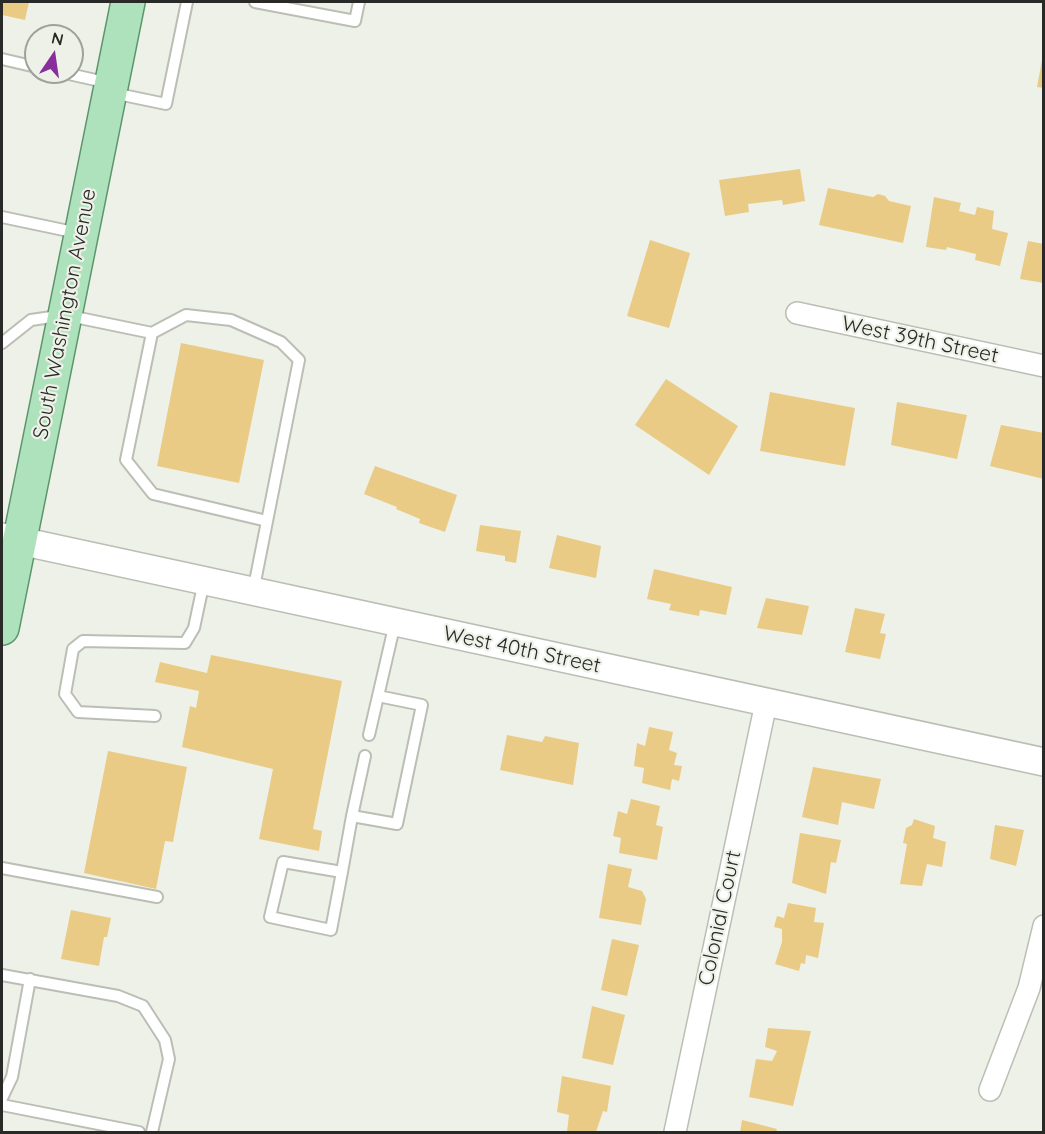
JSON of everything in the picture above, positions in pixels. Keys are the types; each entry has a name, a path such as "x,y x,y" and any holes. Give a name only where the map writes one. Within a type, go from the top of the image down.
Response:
{"main road":[{"name":"South Washington Avenue","path":"2,628 10,539 65,315 128,2"}],"street":[{"name":"West 39th Street","path":"797,314 1044,366"},
{"name":"West 40th Street","path":"10,539 766,704 1044,762"},
{"name":"Colonial Court","path":"675,1132 766,704"},
{"path":"990,1090 1029,988 1044,926"}],"lane":[{"path":"84,80 166,104 187,2"},
{"path":"255,2 355,21 359,2"},
{"path":"2,59 24,64"},
{"path":"2,217 81,234"},
{"path":"2,343 31,320 65,315 152,333 186,315 231,320 281,342 299,360 253,592"},
{"path":"152,333 126,460 153,494 267,521"},
{"path":"155,716 78,712 65,694 73,648 83,641 185,643 194,628 204,581"},
{"path":"369,735 395,622"},
{"path":"352,816 397,824 423,705 378,696"},
{"path":"342,872 283,862 270,917 331,930 365,756"},
{"path":"2,868 157,897"},
{"path":"2,975 129,998 143,1006 165,1040 169,1059 152,1132"},
{"path":"2,1098 12,1077 30,980"},
{"path":"2,1105 139,1132"}],"building":[{"path":"2,2 29,2 25,20 2,15"},
{"path":"1042,60 1044,60 1044,88 1037,87"},
{"path":"800,169 805,201 783,205 782,200 748,204 749,212 725,216 719,180"},
{"path":"828,188 873,197 878,194 885,196 889,201 911,206 903,243 819,225"},
{"path":"934,197 961,203 959,211 975,215 977,207 994,211 992,229 1008,233 1000,266 975,260 976,254 947,247 946,250 926,247"},
{"path":"650,240 690,253 669,328 627,316"},
{"path":"1028,241 1044,244 1044,283 1020,279"},
{"path":"181,343 264,360 239,483 157,466"},
{"path":"666,379 738,426 709,475 635,425"},
{"path":"770,392 855,408 845,466 760,451"},
{"path":"897,402 967,415 957,459 891,445"},
{"path":"1001,425 1044,433 1044,479 990,466"},
{"path":"375,466 457,495 445,532 419,523 420,519 364,494"},
{"path":"480,525 521,531 516,563 505,561 505,556 476,551"},
{"path":"557,535 601,546 596,578 549,568"},
{"path":"654,569 732,587 726,615 700,610 699,616 669,610 671,604 647,599"},
{"path":"766,598 809,606 802,635 757,628"},
{"path":"855,608 885,614 880,633 886,634 880,659 845,652"},
{"path":"211,655 342,681 313,829 322,831 319,851 259,839 273,769 182,747 190,706 196,708 199,691 155,682 160,662 207,673"},
{"path":"649,727 673,732 669,750 677,753 674,765 682,766 679,781 672,779 670,790 642,783 644,768 634,766 637,743 645,746"},
{"path":"507,735 542,742 545,736 579,743 573,785 500,770"},
{"path":"108,751 187,767 173,842 165,841 156,889 84,873"},
{"path":"813,767 881,779 874,809 842,802 838,825 802,817"},
{"path":"631,799 660,806 656,825 663,827 657,860 619,853 621,838 613,836 618,811 627,814"},
{"path":"914,819 935,826 933,838 946,842 942,867 927,864 922,886 900,884 907,844 903,843 906,828 912,825"},
{"path":"995,825 1024,830 1016,866 990,859"},
{"path":"800,833 841,840 836,863 831,862 826,894 792,883"},
{"path":"608,864 632,869 628,887 642,891 646,899 641,925 599,918"},
{"path":"788,903 816,908 814,922 824,923 818,958 806,955 805,964 801,963 799,971 775,964 782,942 782,929 774,927 777,916 784,918"},
{"path":"71,910 111,918 107,937 104,937 99,966 61,959"},
{"path":"612,939 639,945 627,996 601,990"},
{"path":"592,1006 625,1015 613,1065 582,1058"},
{"path":"768,1028 811,1031 793,1106 749,1097 756,1059 772,1061 777,1051 765,1047"},
{"path":"562,1076 611,1086 607,1112 603,1111 596,1132 567,1132 569,1115 557,1112"},
{"path":"742,1120 777,1129 776,1132 740,1132"}]}
